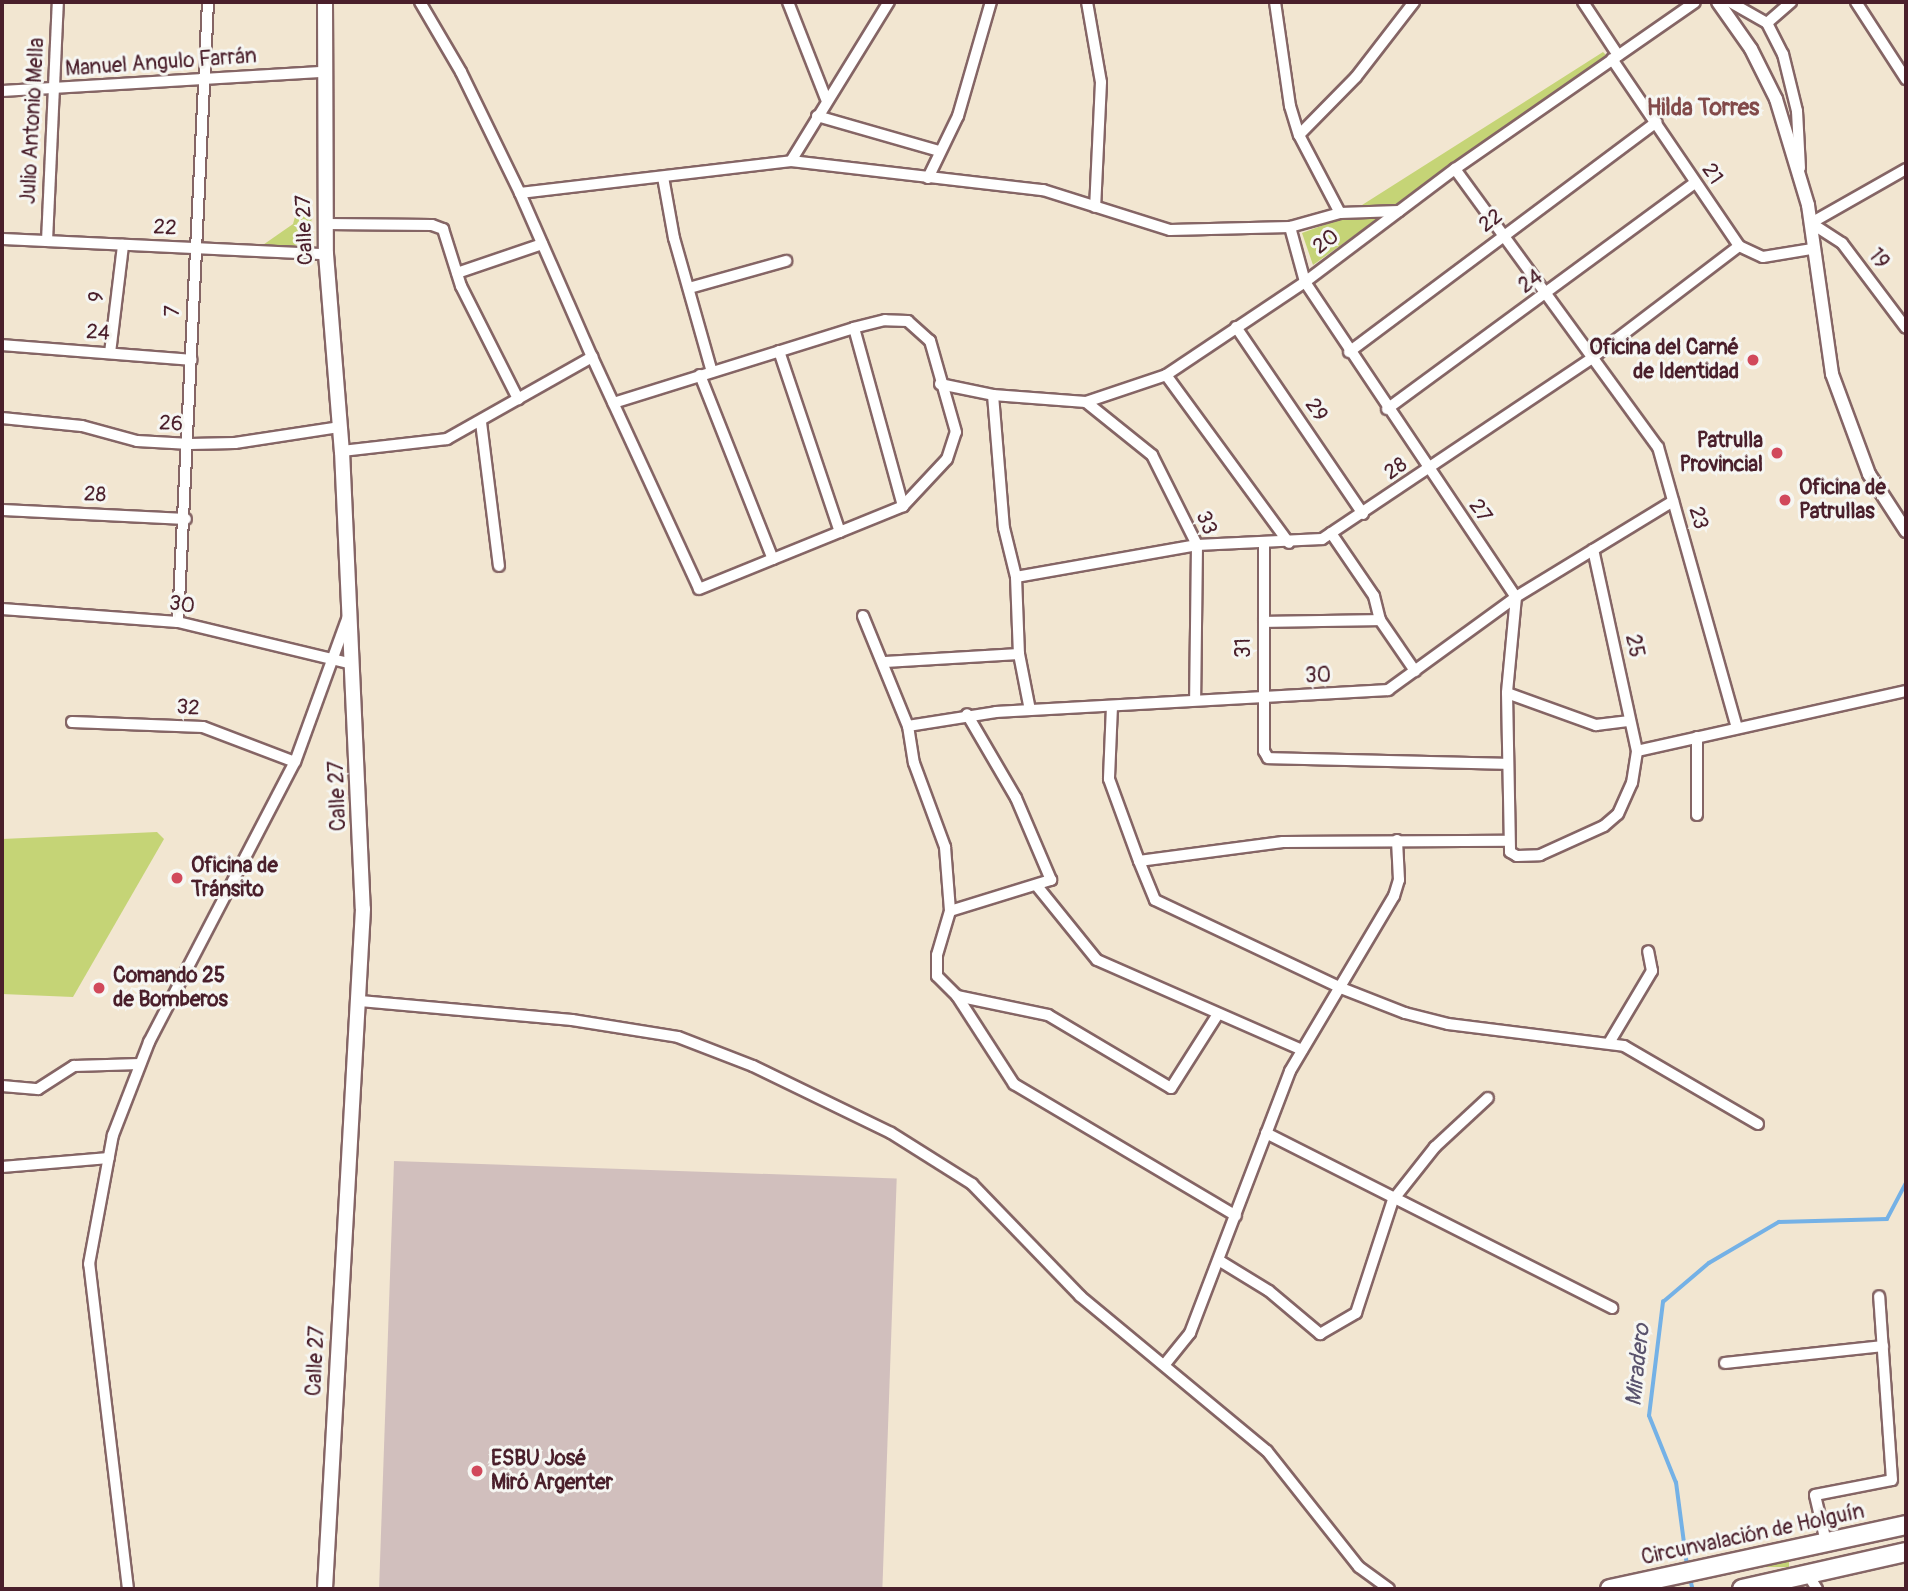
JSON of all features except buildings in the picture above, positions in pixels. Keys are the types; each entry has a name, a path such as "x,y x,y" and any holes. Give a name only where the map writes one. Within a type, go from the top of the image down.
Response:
{"highway":[{"name":"Circunvalación de Holguín","path":"1610,1589 1906,1525"},
{"path":"1742,1589 1906,1552"}],"main road":[{"name":"Calle 27","path":"325,2 323,72 326,254 342,451 363,909 360,1001 325,1589"}],"street":[{"name":"Julio Antonio Mella","path":"47,241 58,2"},
{"name":"7","path":"178,622 190,444 194,249 208,2"},
{"path":"788,2 826,99"},
{"path":"791,161 826,99 888,2"},
{"path":"928,178 958,116 991,2"},
{"path":"1087,2 1101,82 1095,207"},
{"path":"1275,2 1290,106 1299,135 1340,213"},
{"path":"1299,135 1356,77 1414,2"},
{"name":"21","path":"1584,2 1615,57 1695,183 1739,246"},
{"name":"20","path":"940,384 993,395 1086,402 1166,376 1305,282 1455,169 1695,2"},
{"path":"1718,2 1751,50 1776,99 1800,176 1811,223 1812,249 1832,374 1869,474 1906,530"},
{"path":"1730,2 1767,23 1783,54 1797,111 1800,176"},
{"path":"1767,23 1791,2"},
{"path":"1856,2 1906,79"},
{"path":"423,5 520,193 592,357 613,403 699,589 904,506 947,459 956,432 940,384 930,341 921,329 908,321 885,320 854,328 613,403"},
{"name":"Manuel Angulo Farrán","path":"2,91 323,72"},
{"path":"817,116 939,151"},
{"name":"22","path":"1349,352 1657,122"},
{"path":"520,193 791,161 1043,190 1170,230 1290,227 1340,213 1399,211"},
{"name":"23","path":"1455,169 1658,447 1737,728"},
{"path":"1811,223 1906,169"},
{"path":"663,177 712,372"},
{"name":"24","path":"1387,409 1547,295 1695,183"},
{"name":"19","path":"1811,223 1842,243 1906,328"},
{"path":"326,225 432,225 443,229 457,273 518,399"},
{"name":"27","path":"1290,227 1305,282 1428,471 1516,597"},
{"name":"22","path":"2,239 326,254"},
{"path":"457,273 542,244"},
{"name":"9","path":"110,353 123,245"},
{"path":"1739,246 1763,257 1812,249"},
{"name":"28","path":"1016,577 1198,545 1289,543 1322,539 1428,471 1592,358 1739,246"},
{"path":"689,288 786,261"},
{"name":"29","path":"1236,327 1363,514"},
{"path":"854,328 904,506"},
{"name":"24","path":"2,345 191,360"},
{"path":"779,351 840,532"},
{"path":"342,451 447,439 592,357"},
{"path":"700,375 773,559"},
{"path":"1166,376 1289,543"},
{"path":"993,395 1004,528 1016,577 1018,654 1030,710"},
{"name":"33","path":"1086,402 1152,455 1198,545 1195,698"},
{"name":"26","path":"2,418 82,426 137,441 190,444 235,443 339,427"},
{"path":"481,422 499,566"},
{"name":"30","path":"908,726 967,715 1030,710 1195,698 1373,693 1388,690 1516,597 1673,501"},
{"name":"28","path":"2,510 186,519"},
{"path":"1331,533 1374,596 1380,620 1415,671"},
{"name":"31","path":"1264,544 1265,751 1276,761 1508,764"},
{"name":"25","path":"1593,550 1637,751"},
{"path":"1510,846 1507,694 1516,597"},
{"name":"30","path":"2,609 178,622 335,662 353,664"},
{"path":"128,1589 89,1264 108,1158 140,1064 295,762 335,662 350,609"},
{"path":"863,616 885,662 908,726 914,763 945,846 950,911 937,955 937,976 957,996 1014,1084 1236,1216"},
{"path":"1264,622 1380,620"},
{"path":"885,662 1018,654"},
{"path":"1139,860 1283,842 1397,840 1510,846 1524,857 1541,855 1604,826 1626,800 1637,751 1906,691"},
{"path":"1507,694 1596,725 1630,720"},
{"path":"1112,706 1109,779 1156,900 1341,988 1448,1024 1624,1046 1758,1124"},
{"path":"950,911 1051,880 1016,798 967,715"},
{"name":"32","path":"72,722 203,727 295,762"},
{"path":"1696,815 1697,737"},
{"path":"1165,1364 1190,1333 1220,1261 1266,1133 1301,1050 1341,988 1397,889 1397,840"},
{"path":"1037,886 1097,960 1301,1050"},
{"path":"1609,1043 1652,971 1648,951"},
{"path":"957,996 1048,1015 1171,1088 1218,1014"},
{"path":"360,1001 572,1020 678,1037 753,1066 891,1133 972,1184 1080,1296 1267,1451 1359,1567 1390,1589"},
{"path":"2,1086 38,1089 74,1066 140,1064"},
{"path":"1220,1261 1269,1291 1320,1334 1356,1313 1393,1200 1435,1147 1488,1098"},
{"path":"1266,1133 1393,1200 1612,1308"},
{"path":"2,1167 108,1158"},
{"path":"1826,1542 1815,1495 1892,1480 1879,1296"},
{"path":"1725,1363 1882,1346"},
{"path":"1807,1573 1817,1589"}],"shaded area":[{"path":"394,1161 897,1179 882,1589 379,1589"}],"green space":[{"path":"1603,52 1607,56 1313,265 1302,233 1340,219"},
{"path":"307,211 312,216 309,237 295,246 260,247 293,224 296,213"},
{"path":"157,832 164,839 73,997 2,994 2,839"},
{"path":"1723,1560 1789,1560 1789,1567 1723,1567"}],"waterway":[{"name":"Miradero","path":"1687,1566 1676,1483 1649,1416 1663,1302 1709,1263 1779,1222 1887,1219 1906,1183"},
{"name":"Miradero","path":"1690,1577 1693,1589"}],"place":[{"name":"Oficina del Carné de Identidad","path":"1753,360"},
{"name":"Patrulla Provincial","path":"1777,453"},
{"name":"Oficina de Patrullas","path":"1785,500"},
{"name":"Oficina de Tránsito","path":"177,878"},
{"name":"Comando 25 de Bomberos","path":"99,988"},
{"name":"ESBU José Miró Argenter","path":"477,1471"}],"district":[{"name":"Hilda Torres","path":"1703,108"}]}
